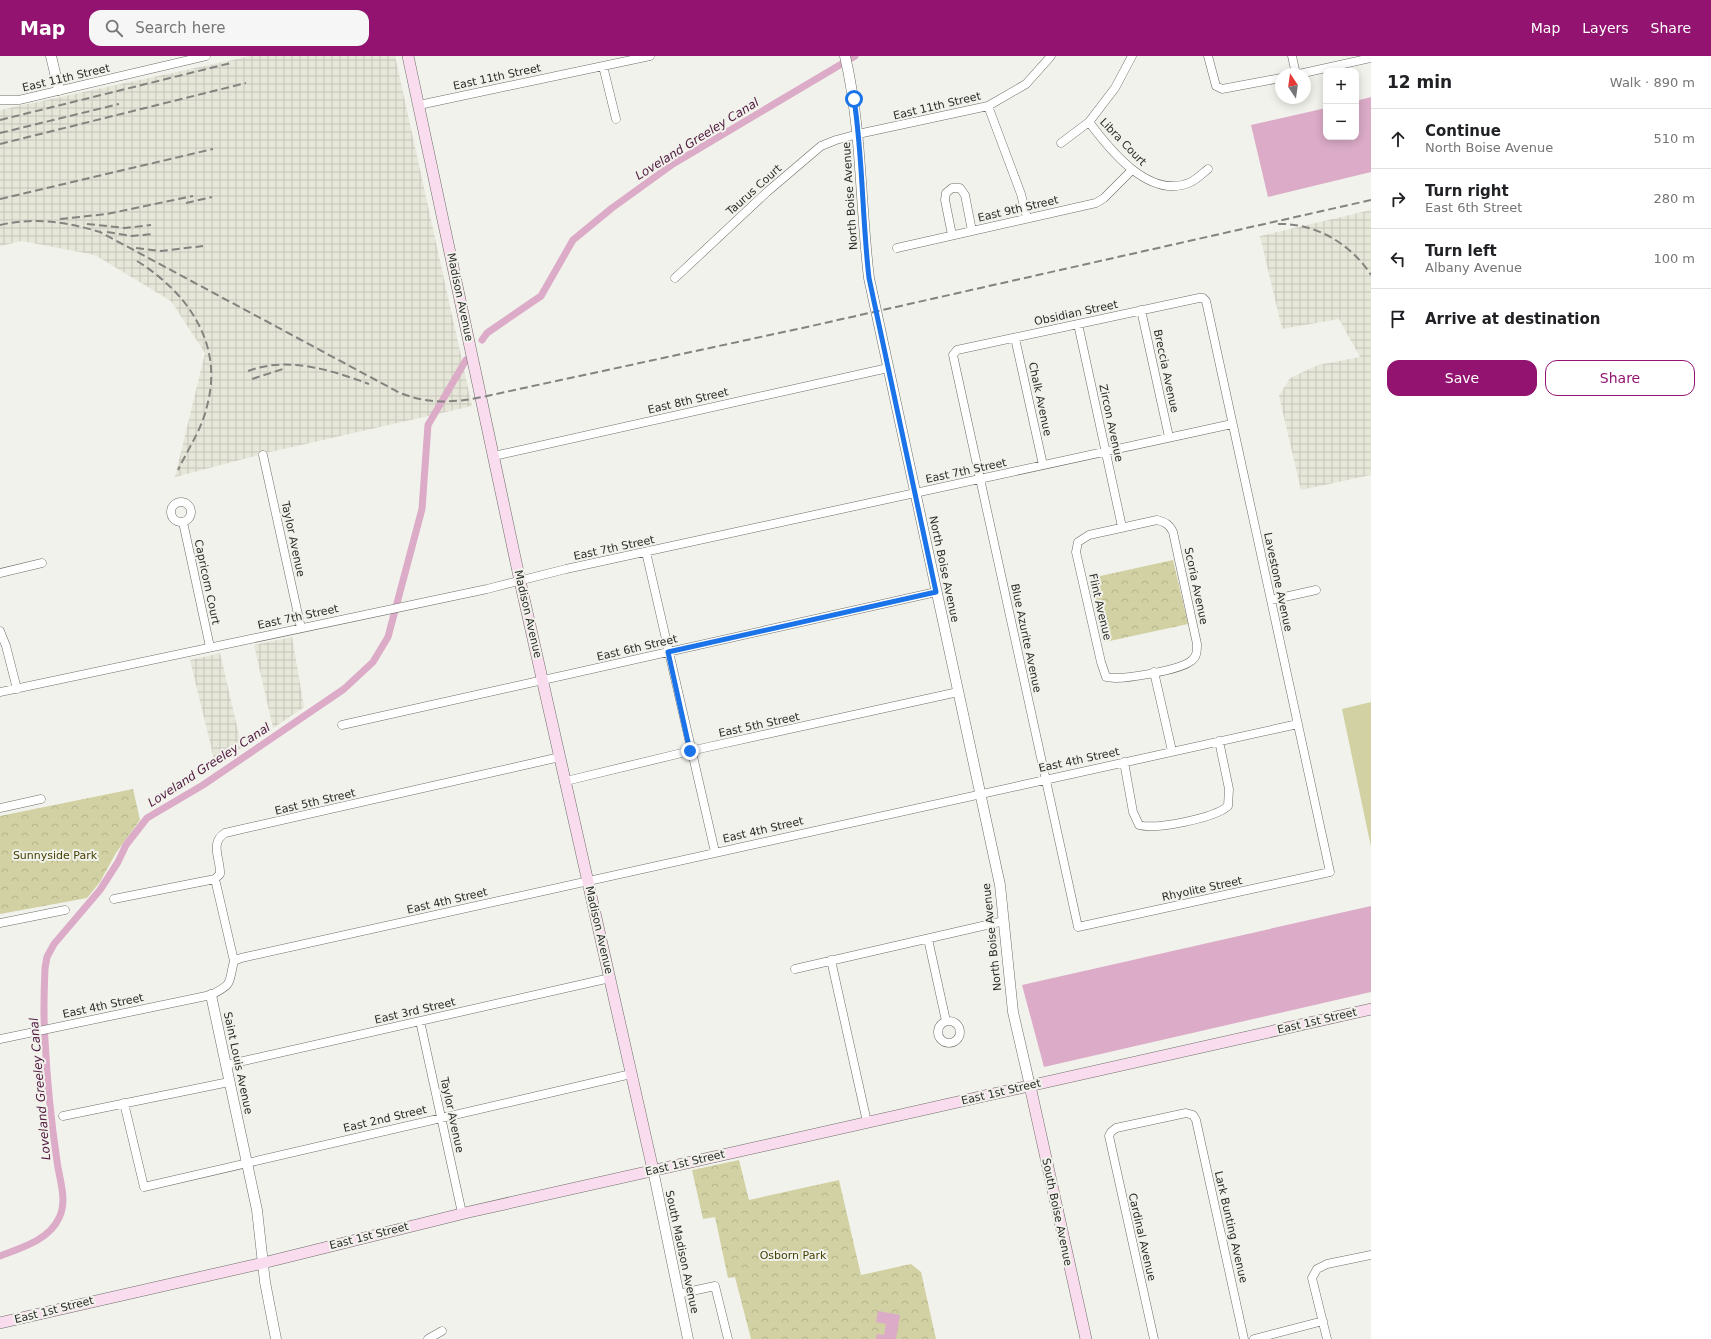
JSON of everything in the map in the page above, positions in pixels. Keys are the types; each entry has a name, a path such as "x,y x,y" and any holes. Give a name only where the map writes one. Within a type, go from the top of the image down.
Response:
{"main road":[{"name":"Madison Avenue","path":"408,56 520,581 653,1170"},
{"name":"East 1st Street","path":"0,1323 263,1263 462,1213 1371,1009"},
{"name":"South Boise Avenue","path":"1030,1086 1086,1339"}],"street":[{"path":"51,56 59,90"},
{"name":"East 11th Street","path":"0,100 19,100 206,56"},
{"name":"East 11th Street","path":"419,105 650,56"},
{"name":"North Boise Avenue","path":"845,56 849,71 858,134 864,230 869,278 1000,886 1013,1012 1030,1086"},
{"name":"East 11th Street","path":"858,134 988,106 1026,84 1051,56"},
{"path":"1061,143 1089,122 1115,88 1132,56"},
{"path":"1208,56 1216,86 1222,90 1275,79"},
{"path":"1292,56 1295,68"},
{"path":"1311,71 1369,58"},
{"path":"603,66 616,119"},
{"path":"988,106 1021,194 1027,218"},
{"name":"Libra Court","path":"1089,122 1099,136 1132,170 1153,183 1165,186 1175,186 1191,182 1208,169"},
{"name":"Taurus Court","path":"675,278 808,155 821,146 858,134"},
{"name":"East 9th Street","path":"897,248 1096,203 1104,198 1132,170"},
{"path":"952,235 945,200 946,193 952,188 960,188 965,195 972,230"},
{"name":"Obsidian Street","path":"954,353 957,350 1203,298"},
{"name":"Lavestone Avenue","path":"1203,298 1206,302 1330,872"},
{"name":"Breccia Avenue","path":"1142,310 1169,437"},
{"name":"Zircon Avenue","path":"1078,324 1122,527"},
{"name":"Chalk Avenue","path":"1015,338 1043,465"},
{"name":"Blue Azurite Avenue","path":"954,353 953,357 1078,927"},
{"name":"East 8th Street","path":"494,456 888,368"},
{"name":"East 7th Street","path":"0,692 407,606 646,552 1232,424"},
{"name":"Taylor Avenue","path":"263,455 301,628"},
{"name":"Scoria Avenue","path":"1122,527 1157,520 1165,522 1173,532 1186,590 1197,644 1195,658 1184,665 1154,672"},
{"name":"Capricorn Court","path":"183,522 210,647"},
{"name":"Flint Avenue","path":"1122,527 1090,535 1078,542 1076,552 1101,662 1106,677 1122,679 1154,672"},
{"path":"646,552 690,751 715,852"},
{"path":"0,573 42,563"},
{"path":"1271,600 1316,590"},
{"name":"East 6th Street","path":"342,725 936,592"},
{"path":"0,631 6,646 17,688"},
{"path":"1154,672 1172,751"},
{"name":"East 5th Street","path":"566,782 690,751 958,692"},
{"name":"East 4th Street","path":"234,961 241,958 588,880 1298,724"},
{"path":"1124,762 1133,812 1139,825 1154,827 1214,814 1228,806 1230,799 1219,741"},
{"name":"East 5th Street","path":"215,879 220,874 216,849 217,841 225,833 560,757"},
{"path":"0,808 41,799"},
{"name":"Rhyolite Street","path":"1078,927 1330,872"},
{"path":"114,899 215,879 234,961 230,982 222,989 211,995"},
{"path":"0,923 65,910"},
{"path":"795,968 1004,921"},
{"path":"928,939 946,1021"},
{"path":"831,960 867,1122"},
{"name":"East 3rd Street","path":"226,1065 610,978"},
{"name":"East 4th Street","path":"0,1039 211,995"},
{"name":"Saint Louis Avenue","path":"211,995 257,1210 267,1300 276,1339"},
{"name":"Taylor Avenue","path":"420,1021 462,1213"},
{"name":"East 2nd Street","path":"124,1103 144,1187 631,1074"},
{"path":"64,1116 230,1082"},
{"name":"Cardinal Avenue","path":"1154,1339 1109,1140 1111,1132 1123,1127 1186,1113 1193,1115 1196,1120"},
{"name":"Lark Bunting Avenue","path":"1196,1120 1244,1339"},
{"name":"South Madison Avenue","path":"653,1170 688,1339"},
{"path":"1327,1339 1312,1278 1317,1269 1328,1264 1371,1255"},
{"path":"678,1294 715,1286 728,1339"},
{"path":"1254,1339 1323,1321"},
{"path":"428,1339 442,1331"}],"shaded area":[{"path":"251,56 395,56 472,406 266,453 175,477 205,353 171,301 95,255 22,241 0,246 0,110"},
{"path":"1371,97 1371,172 1268,197 1251,125 1323,109 1323,140 1359,140 1359,100"},
{"path":"1371,210 1371,475 1301,490 1279,396 1290,378 1318,365 1360,357 1339,319 1282,329 1260,236"},
{"path":"292,637 304,707 273,728 254,645"},
{"path":"220,653 242,748 215,763 190,660"},
{"path":"1371,906 1371,992 1044,1067 1022,985"},
{"path":"878,1311 900,1315 896,1339 876,1339 877,1334 884,1335 886,1324 876,1322"}],"green space":[{"path":"1173,560 1188,624 1105,642 1091,578"},
{"path":"1371,702 1371,847 1342,709"},
{"name":"Sunnyside Park","path":"133,789 140,820 116,853 100,882 87,898 0,914 0,816"},
{"name":"Osborn Park","path":"739,1160 749,1200 839,1180 861,1275 911,1264 921,1272 936,1339 751,1339 735,1277 728,1278 715,1217 703,1219 692,1170"}],"waterway":[{"name":"Loveland Greeley Canal","path":"482,340 487,333 541,296 573,240 612,208 673,164 855,56"},
{"name":"Loveland Greeley Canal","path":"0,1256 17,1250 41,1238 54,1226 62,1211 63,1197 51,1116 44,1022 45,968 47,957 54,944 100,890 118,862 126,845 147,818 203,785 344,689 373,662 388,637 422,509 428,425 466,360"}],"railway":[{"path":"0,120 231,63"},
{"path":"0,144 246,83"},
{"path":"0,133 119,104"},
{"path":"0,199 213,149"},
{"path":"60,219 107,214 193,196"},
{"path":"186,203 212,197"},
{"path":"0,225 25,221 38,221 63,223 100,232 400,393 410,397 431,401 451,401 482,397 807,327 1371,200"},
{"path":"87,224 125,228 151,225"},
{"path":"1278,224 1306,227 1331,238 1343,245 1353,254 1371,275"},
{"path":"107,232 132,236 153,234"},
{"path":"136,248 161,251 203,246"},
{"path":"137,261 172,288 198,322 206,341 210,362 211,383 207,406 198,431 178,470"},
{"path":"248,371 278,365 294,365 325,370 369,384"},
{"path":"252,379 286,368"}],"route":[{"path":"690,751 668,652 936,592 869,278 864,230 858,126 854,99"}]}
